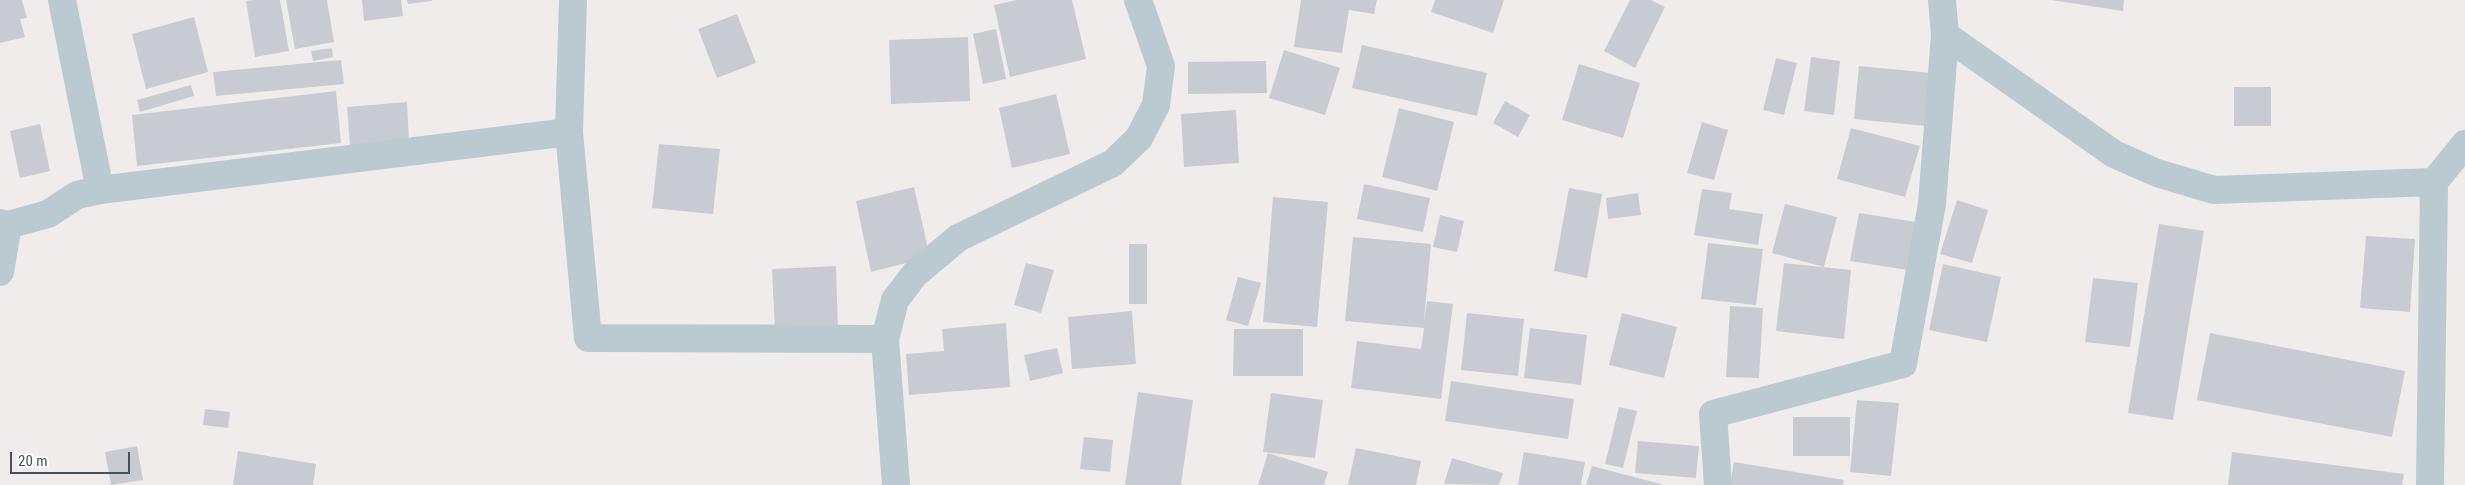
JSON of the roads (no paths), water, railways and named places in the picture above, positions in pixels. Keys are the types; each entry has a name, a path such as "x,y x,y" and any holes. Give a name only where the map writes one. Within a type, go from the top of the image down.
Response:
{"street":[{"path":"62,0 100,190"},
{"path":"573,0 569,132 588,338 885,339"},
{"path":"896,485 885,339 895,300 914,274 958,238 1114,163 1139,138 1156,105 1160,66 1138,0"},
{"path":"1718,485 1713,414 1903,364 1932,204 1945,35 1942,0"},
{"path":"1945,35 2114,154 2157,174 2214,190 2434,182"},
{"path":"0,272 4,224 48,214 77,194 569,132"},
{"path":"2430,485 2434,182 2465,144"}]}
